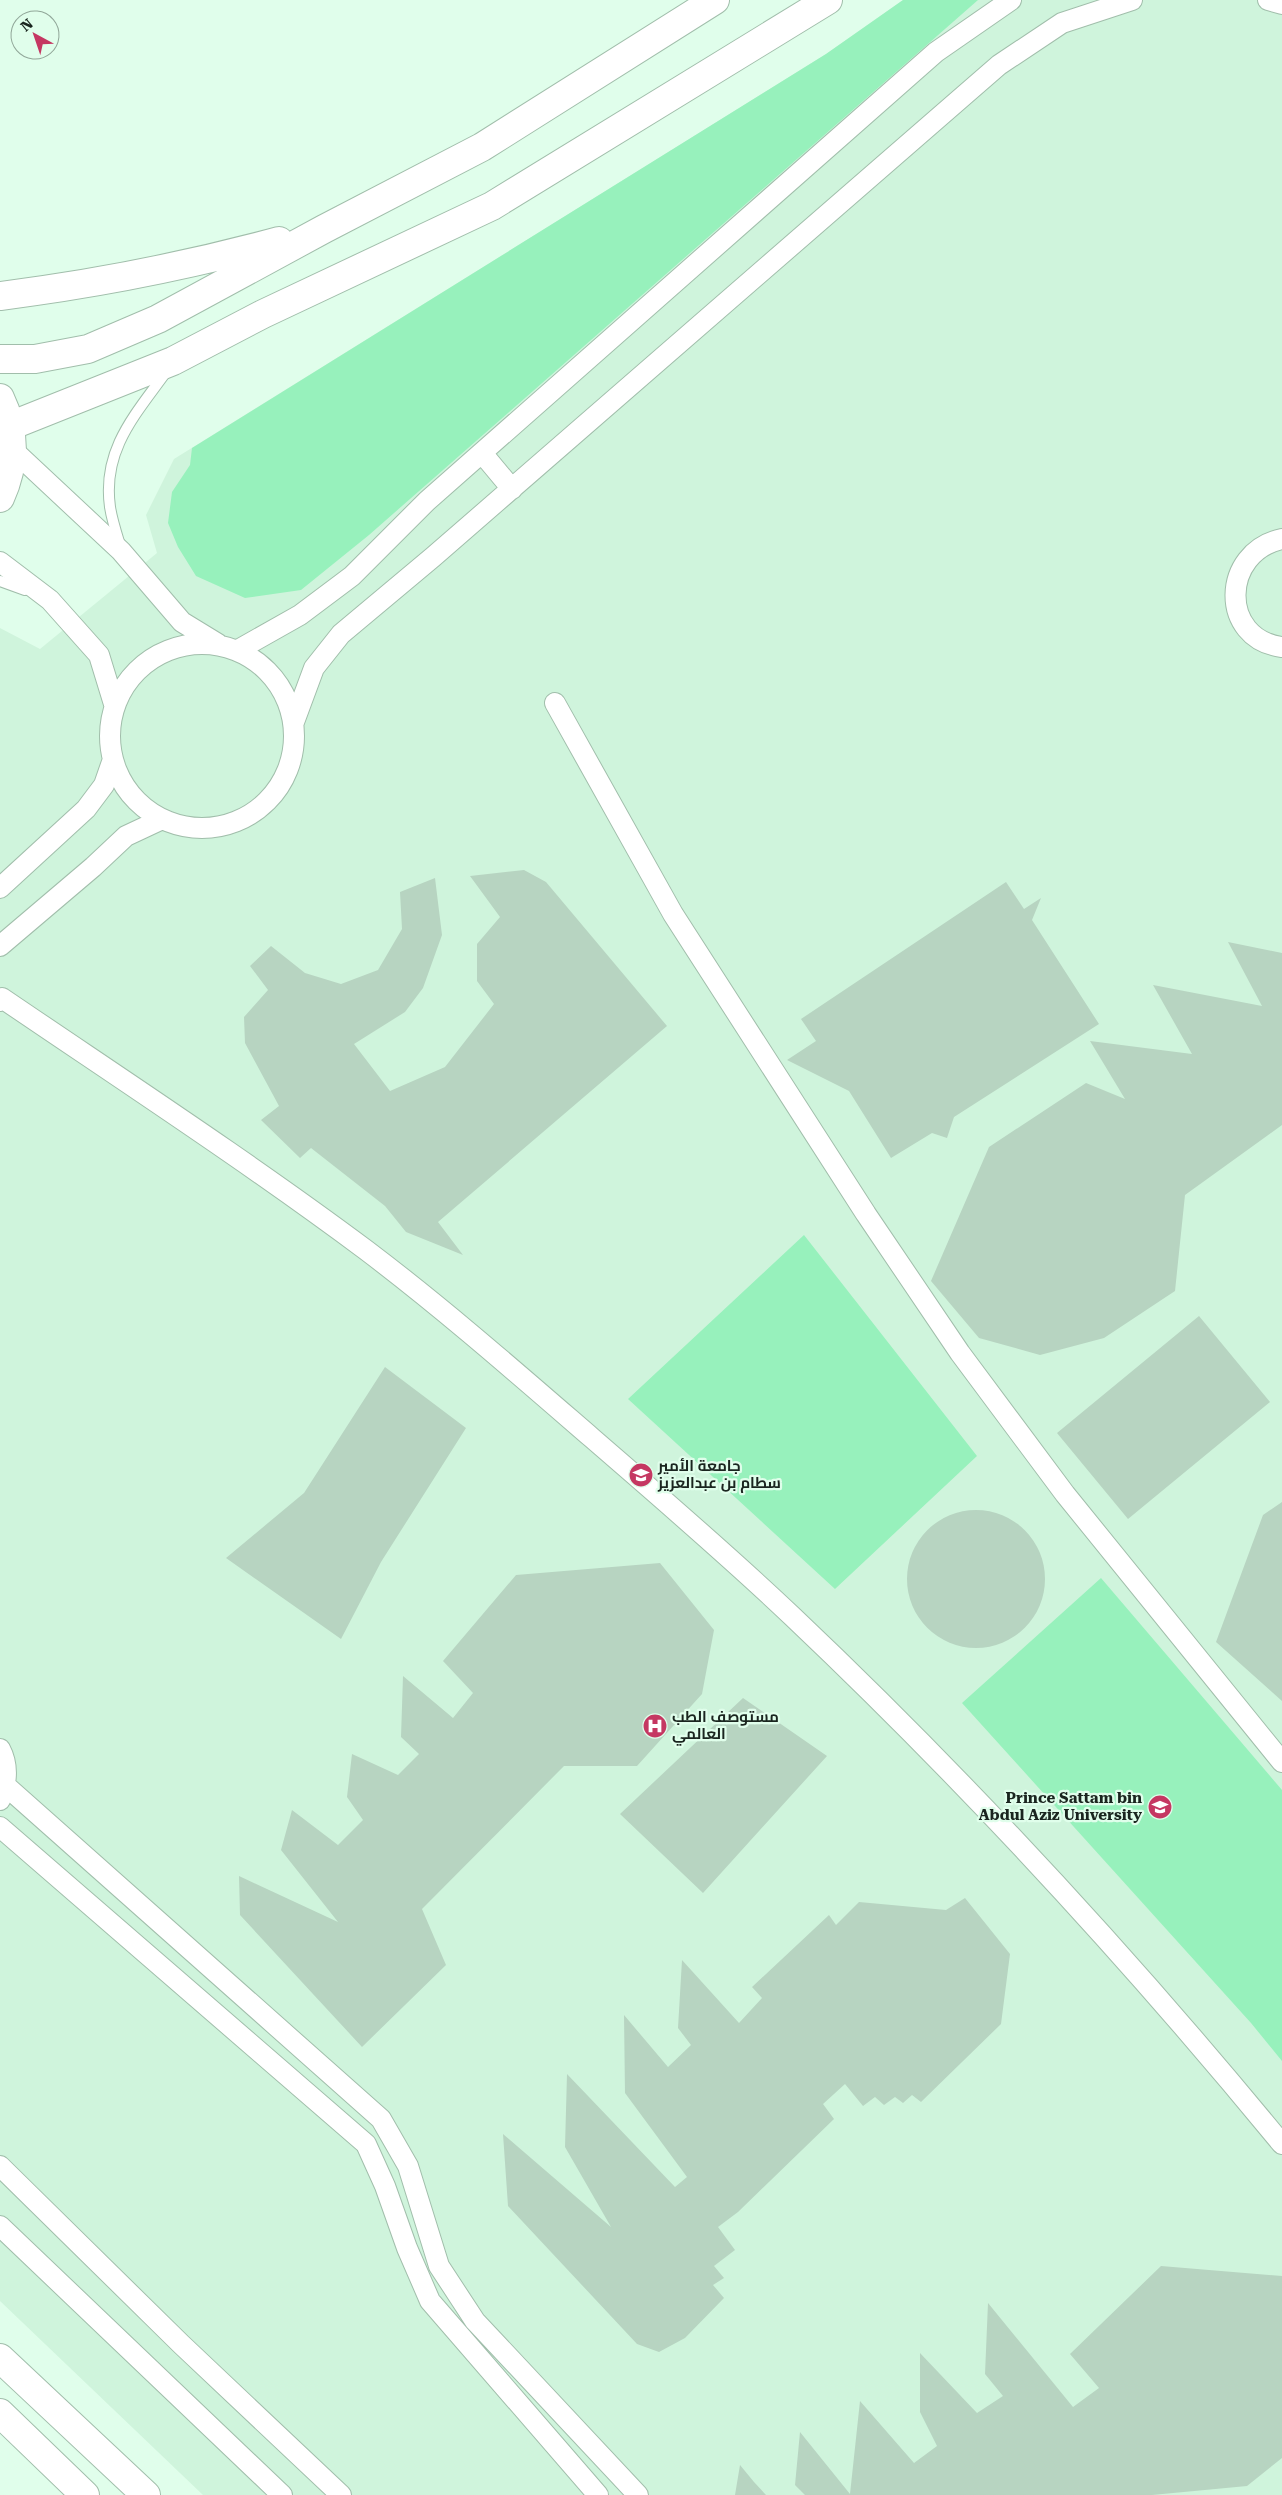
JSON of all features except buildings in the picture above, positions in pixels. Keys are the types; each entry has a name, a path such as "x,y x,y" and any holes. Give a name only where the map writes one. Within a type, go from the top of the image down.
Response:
{"main road":[{"path":"0,358 35,359 88,348 158,319 324,228 482,147 715,0"},
{"path":"11,438 173,361 263,314 492,206 828,0"},
{"path":"0,296 76,286 202,262 324,228"},
{"path":"0,398 8,415 11,438 8,481 0,498"},
{"path":"0,2358 146,2495"},
{"path":"0,2413 84,2495"}],"street":[{"path":"238,650 300,615 352,576 427,501 936,52 1011,0"},
{"path":"294,722 314,668 342,634 512,489 999,65 1062,23 1132,0"},
{"path":"1268,0 1282,4"},
{"path":"11,438 121,551 182,622 218,644 238,650 265,667 284,692 294,722 294,750 285,776 269,799 247,816 221,826 193,828 158,821 124,787 112,762 109,733 114,704 130,676 155,655 185,644 218,644"},
{"path":"482,453 512,489"},
{"path":"1282,539 1263,545 1248,557 1238,572 1234,591 1237,609 1244,626 1258,638 1274,646 1282,647"},
{"path":"0,562 50,600 99,655 114,704"},
{"path":"555,704 673,914 866,1214 960,1353 1065,1494 1282,1762"},
{"path":"0,888 86,809 104,785 112,762"},
{"path":"0,946 93,867 126,836 158,821"},
{"path":"0,1001 2,998 251,1167 368,1252 477,1338 686,1518 880,1701 1001,1825 1095,1926 1282,2144"},
{"path":"0,1749 6,1768 3,1793 381,2119 408,2166 440,2266 475,2321 638,2495"},
{"path":"0,1827 366,2144 385,2186 407,2248 430,2301 598,2495"},
{"path":"0,2166 181,2344 341,2495"},
{"path":"0,2226 282,2495"}],"lane":[{"path":"121,551 110,506 110,466 121,435 173,361"},
{"path":"0,581 50,600"}],"shaded area":[{"name":"جامعة الأمير سطام بن عبدالعزيز","path":"903,0 1282,0 1282,2495 203,2495 0,2301 0,628 40,649 157,553 146,515 174,459 826,54"}],"green space":[{"path":"903,0 978,0 369,535 301,590 245,598 196,576 178,547 168,523 172,492 190,465 192,448 826,54"},
{"path":"804,1235 977,1456 835,1589 628,1399"},
{"path":"1101,1578 1282,1790 1282,2061 1251,2023 962,1703"}],"place":[{"name":"جامعة الأمير سطام بن عبدالعزيز","path":"641,1475"},
{"name":"مستوصف الطب العالمي","path":"655,1726"},
{"name":"Prince Sattam bin Abdul Aziz University","path":"1160,1807"}]}
